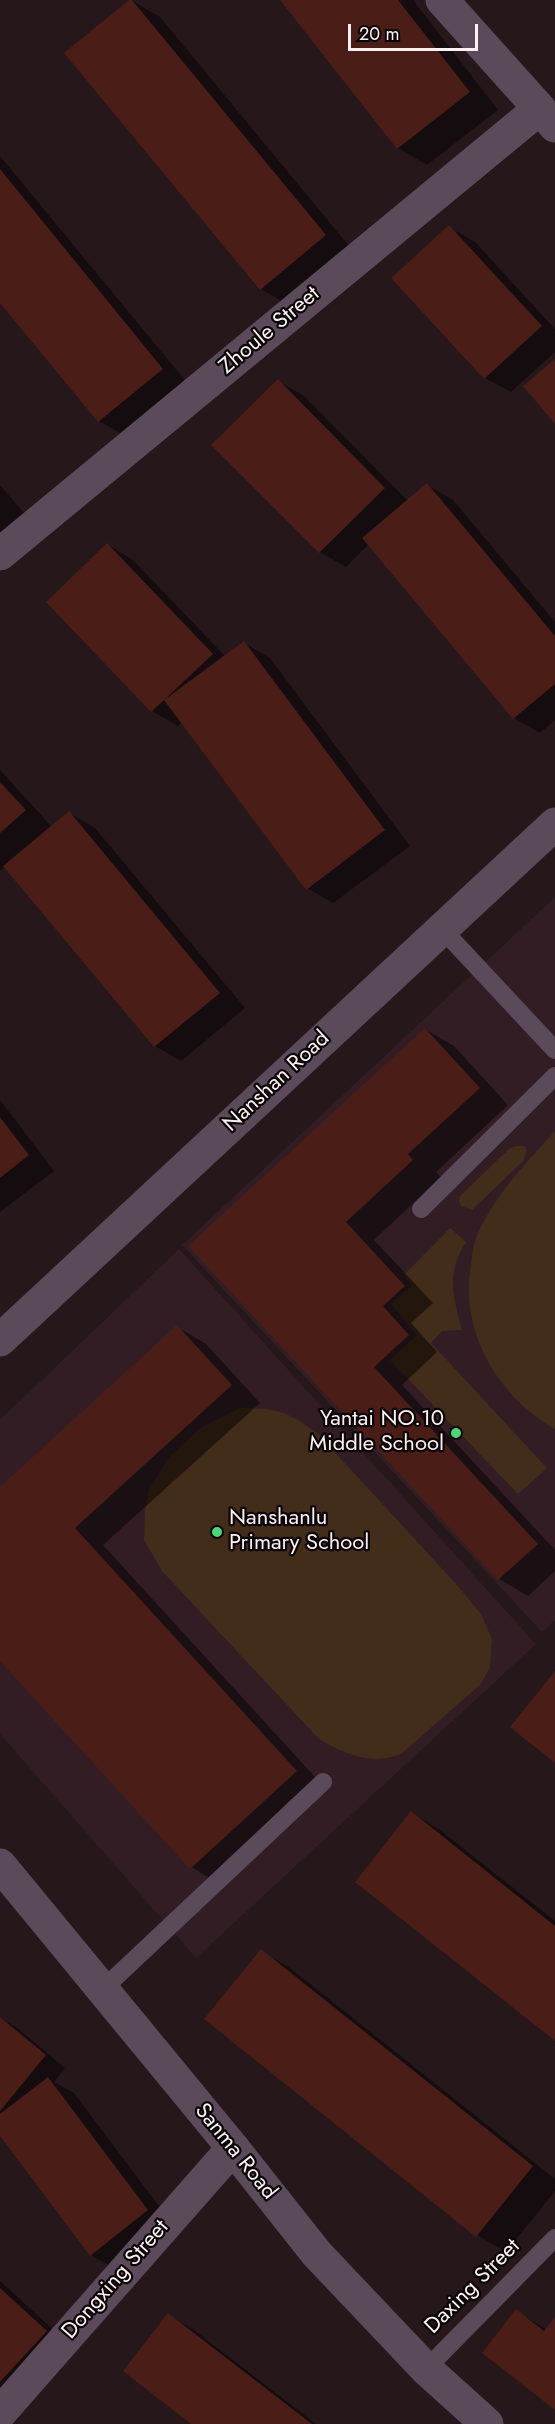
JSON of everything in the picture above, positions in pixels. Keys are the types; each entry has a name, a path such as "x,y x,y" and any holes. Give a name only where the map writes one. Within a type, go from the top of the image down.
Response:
{"street":[{"path":"442,0 547,118"},
{"name":"Zhoule Street","path":"0,554 547,118"},
{"name":"Nanshan Road","path":"0,1340 555,824"},
{"name":"Sanma Road","path":"0,1865 233,2148 317,2254 426,2369 487,2424"},
{"name":"Dongxing Street","path":"0,2413 233,2148"}],"lane":[{"path":"441,929 555,1050"},
{"path":"421,1209 555,1076"},
{"path":"102,1989 323,1782"},
{"name":"Daxing Street","path":"426,2369 555,2238"}],"shaded area":[{"name":"Yantai NO.10 Middle School","path":"555,897 555,1620 542,1632 182,1245"},
{"path":"555,1131 555,1429 516,1399 487,1360 477,1337 471,1314 469,1290 473,1248 483,1223 511,1182"},
{"path":"524,1146 527,1150 523,1161 472,1210 461,1206 460,1196 509,1149"},
{"path":"450,1228 466,1242 456,1264 453,1285 462,1330 442,1331 431,1343 547,1468 518,1494 390,1360 417,1335 391,1304 412,1286 404,1275"},
{"name":"Nanshanlu Primary School","path":"179,1249 536,1644 196,1958 0,1734 0,1420"},
{"path":"240,1408 282,1412 318,1434 481,1614 492,1639 490,1667 481,1684 401,1754 379,1759 358,1757 319,1739 162,1571 144,1540 145,1511 149,1490 169,1457 202,1427"}],"building":[{"path":"129,0 132,0 326,235 260,290 64,53"},
{"path":"280,0 398,0 470,92 397,149"},
{"path":"0,169 163,369 98,422 0,303"},
{"path":"449,225 542,326 484,379 391,278"},
{"path":"555,359 555,424 523,386"},
{"path":"278,379 385,488 319,553 211,445"},
{"path":"427,483 555,636 555,684 513,719 362,538"},
{"path":"107,543 213,654 151,712 46,602"},
{"path":"244,641 385,830 306,890 164,700"},
{"path":"0,782 26,810 0,833"},
{"path":"69,811 220,993 154,1047 3,866"},
{"path":"425,1028 480,1088 408,1154 413,1160 346,1222 405,1286 383,1306 409,1335 374,1367 538,1544 498,1580 188,1246"},
{"path":"0,1117 29,1155 0,1178"},
{"path":"177,1325 232,1385 75,1528 297,1771 190,1869 0,1661 0,1487"},
{"path":"555,1671 555,1763 510,1727"},
{"path":"411,1811 555,1926 555,2041 355,1882"},
{"path":"261,1949 533,2166 476,2237 204,2019"},
{"path":"0,2017 46,2055 0,2111"},
{"path":"48,2077 148,2210 90,2256 0,2136 0,2114"},
{"path":"0,2288 47,2331 0,2382"},
{"path":"516,2309 544,2331 555,2317 555,2410 482,2353"},
{"path":"168,2313 312,2424 191,2424 123,2371"}],"place":[{"name":"Yantai NO.10 Middle School","path":"456,1433"},
{"name":"Nanshanlu Primary School","path":"217,1532"}]}
